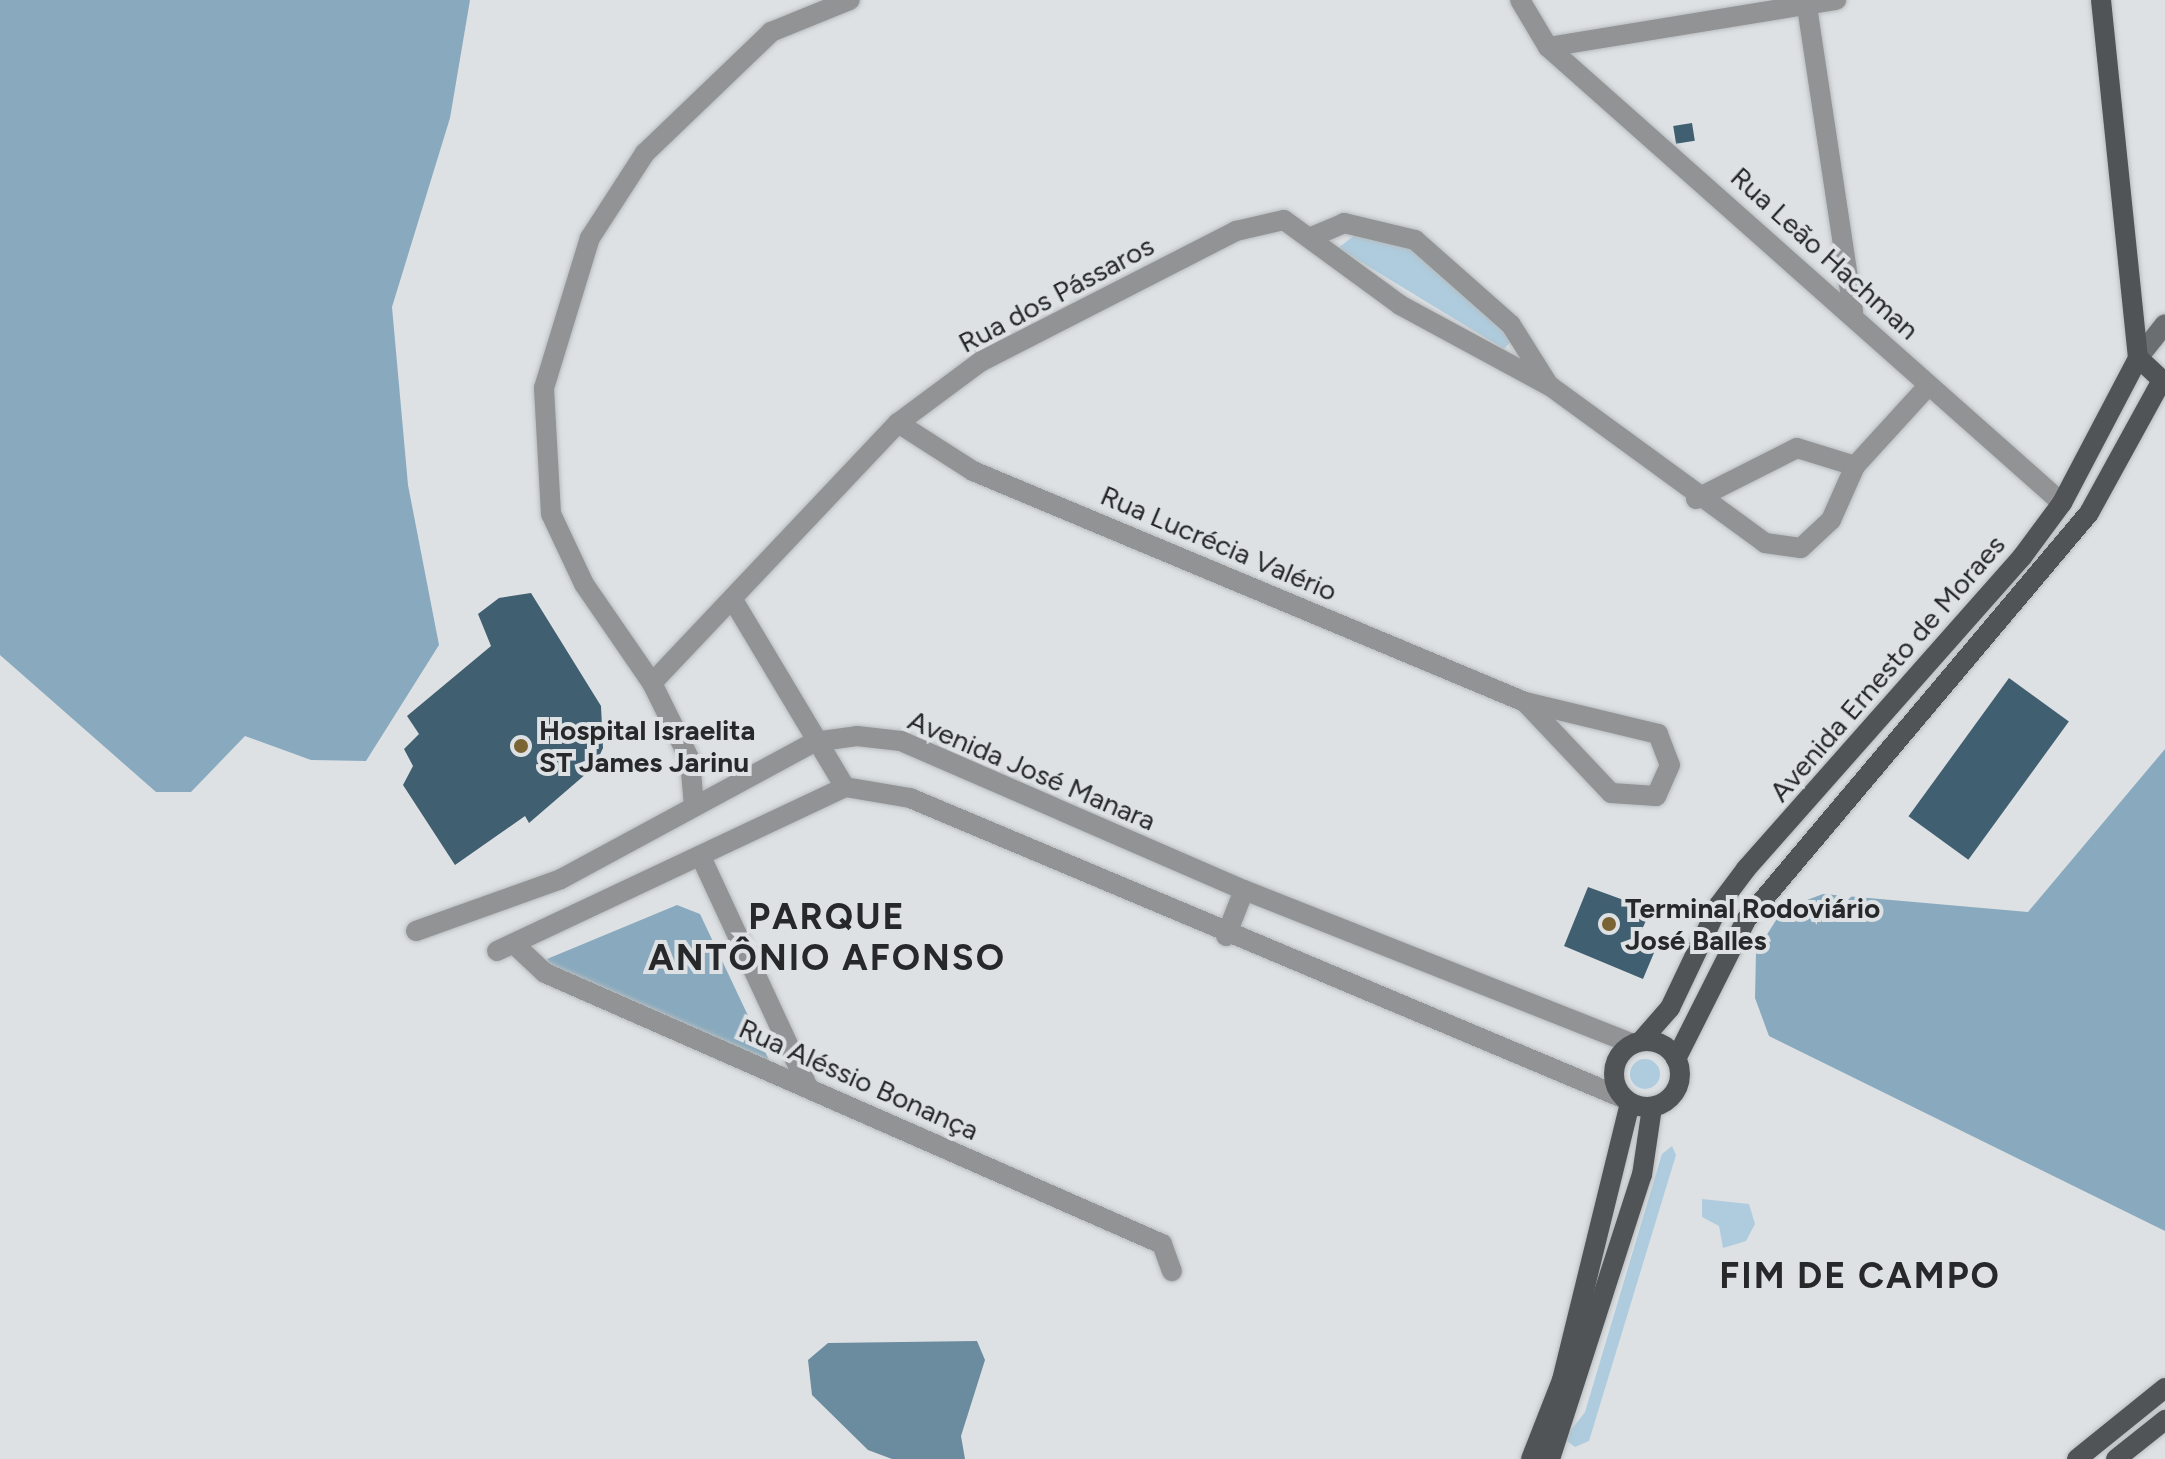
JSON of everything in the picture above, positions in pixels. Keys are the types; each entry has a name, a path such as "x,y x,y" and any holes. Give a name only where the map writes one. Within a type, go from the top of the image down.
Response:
{"main road":[{"path":"2101,0 2138,358 2164,376"},
{"name":"Avenida Ernesto de Moraes","path":"1637,1042 1670,1008 1719,905 1746,869 1979,609 2062,503 2138,358 2165,324"},
{"name":"Avenida Ernesto de Moraes","path":"1676,1059 1746,920 2089,513 2164,376"},
{"path":"1531,1459 1562,1380 1626,1100 1615,1064 1637,1042 1660,1044 1676,1059 1675,1093 1652,1107 1626,1100"},
{"path":"1550,1459 1642,1175 1652,1107"},
{"path":"2077,1459 2165,1388"},
{"path":"2116,1459 2165,1420"}],"street":[{"path":"694,806 690,760 652,683 584,584 551,514 544,388 564,314 590,238 645,153 771,32 850,0"},
{"name":"Rua Leão Hachman","path":"1520,0 1548,47 1853,311 1928,386 2062,503"},
{"path":"1548,47 1806,1 1836,0"},
{"path":"1806,1 1853,311"},
{"name":"Rua dos Pássaros","path":"652,683 898,423 980,362 1236,231 1284,220 1314,236 1400,305 1550,386 1696,499 1765,543 1801,548 1831,520 1855,466 1928,386"},
{"name":"Rua dos Pássaros","path":"1314,236 1344,223 1415,240 1511,325 1550,386"},
{"name":"Rua Lucrécia Valério","path":"898,423 973,471 1525,702 1658,734 1670,765 1656,796 1611,793 1525,702"},
{"path":"1696,499 1797,448 1855,466"},
{"path":"733,600 814,742 845,787"},
{"name":"Avenida José Manara","path":"416,931 561,879 814,742 901,741 1244,890 1637,1042"},
{"path":"808,1087 702,859 845,787 910,798 1226,936 1626,1100"},
{"name":"Rua Aléssio Bonança","path":"702,859 505,947 545,973 1162,1244 1172,1271"},
{"path":"1226,936 1244,890"}],"shaded area":[{"path":"0,0 470,0 450,118 392,307 408,485 439,645 366,761 311,760 245,736 191,792 156,792 0,655"},
{"path":"1355,235 1403,245 1432,261 1513,339 1504,349 1338,248"},
{"path":"2165,749 2165,1231 1769,1036 1755,998 1756,952 1783,909 1823,894 2028,912"},
{"path":"677,905 700,914 769,1060 552,975 547,959"},
{"path":"1645,1059 1656,1063 1660,1074 1656,1085 1645,1089 1634,1085 1630,1074 1634,1063"},
{"path":"1672,1146 1676,1155 1589,1441 1575,1447 1564,1439 1585,1412 1662,1154"},
{"path":"1702,1199 1749,1204 1755,1224 1746,1241 1723,1248 1719,1226 1702,1217"},
{"path":"977,1341 985,1360 961,1436 965,1459 892,1459 868,1450 812,1395 808,1360 828,1343"}],"building":[{"path":"1692,123 1695,141 1676,144 1673,126"},
{"path":"531,593 601,706 603,748 594,767 529,823 525,816 455,865 403,785 413,766 404,749 419,734 407,716 491,646 478,614 499,598"},
{"path":"2009,678 2069,721 1968,860 1908,816"},
{"name":"Terminal Rodoviário José Balles","path":"1588,887 1651,910 1638,938 1656,948 1643,979 1564,946"}],"place":[{"name":"Hospital Israelita ST James Jarinu","path":"521,746"},
{"name":"Terminal Rodoviário José Balles","path":"1609,924"}],"district":[{"name":"PARQUE ANTÔNIO AFONSO","path":"827,936"},
{"name":"FIM DE CAMPO","path":"1860,1276"}]}
